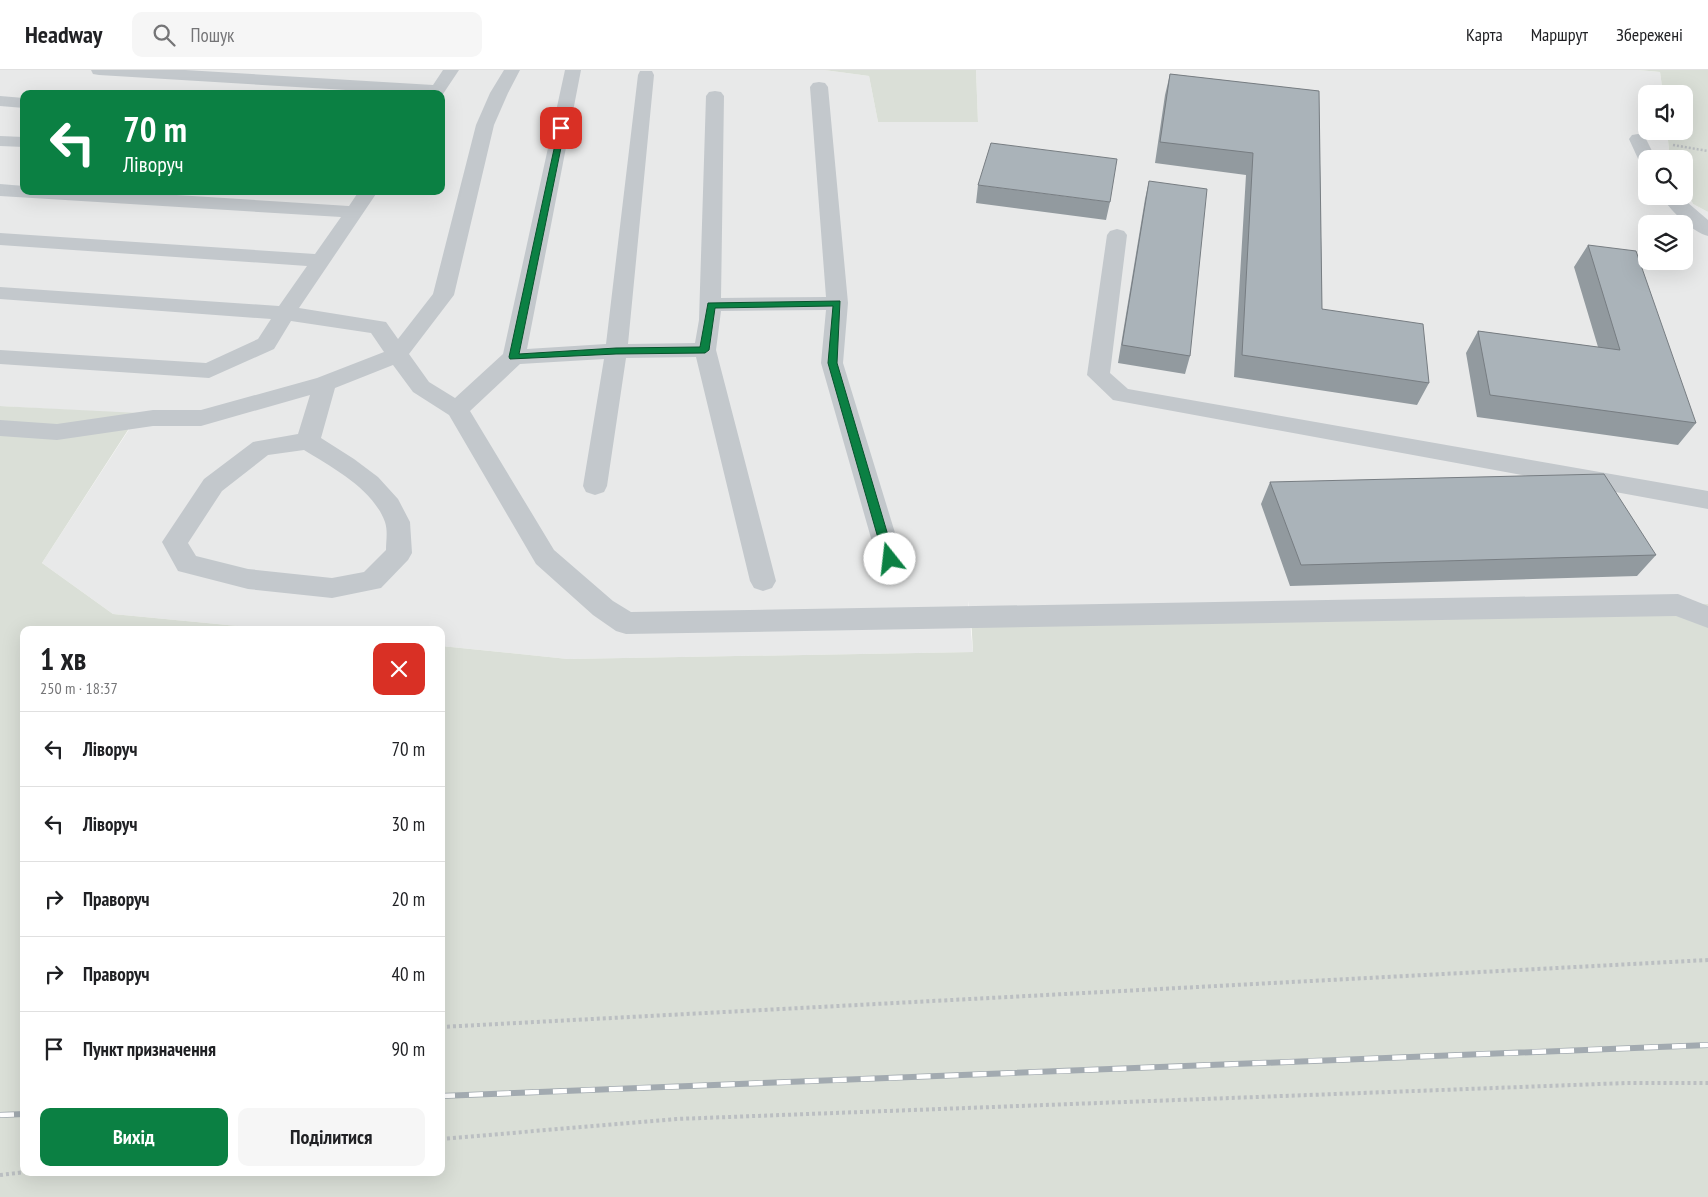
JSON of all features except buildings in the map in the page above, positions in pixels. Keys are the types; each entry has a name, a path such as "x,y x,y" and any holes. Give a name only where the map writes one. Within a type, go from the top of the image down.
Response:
{"lane":[{"path":"99,70 405,90"},
{"path":"437,90 451,70"},
{"path":"0,428 56,432 153,418 201,418 325,383 397,355 443,295 485,125 499,93 512,70"},
{"path":"457,410 514,357 573,70"},
{"path":"595,486 616,351 646,74"},
{"path":"819,87 837,303 832,363 890,559"},
{"path":"716,96 711,305 705,350 763,581"},
{"path":"0,101 20,103"},
{"path":"0,141 20,142"},
{"path":"0,190 20,191"},
{"path":"80,195 354,212"},
{"path":"0,357 209,371 266,344 285,313 366,195"},
{"path":"1677,205 1708,230"},
{"path":"1117,235 1098,375 1121,395 1708,500"},
{"path":"0,239 322,260"},
{"path":"0,293 285,313 378,327 421,387 457,410 546,557 603,608 626,623 1678,605 1708,617"},
{"path":"711,305 837,303"},
{"path":"514,357 616,351 705,350"},
{"path":"308,441 325,383"},
{"path":"308,441 348,465 380,494 397,520 399,553 372,581 332,588 248,579 187,564 175,542 213,485 261,448 308,441"}],"path":[{"path":"445,1027 1708,960"},
{"path":"445,1139 676,1119 1626,1083 1708,1083"},
{"path":"0,1175 20,1173"}],"shaded area":[{"path":"0,70 824,70 869,76 878,122 978,122 976,70 1638,70 1660,72 1662,85 1638,85 1638,140 1668,140 1669,150 1638,150 1638,205 1693,204 1708,212 1708,604 971,617 968,601 973,652 568,659 445,646 445,626 238,626 113,614 42,563 139,414 0,406"},
{"path":"824,70 976,70 978,122 878,122 869,76"},
{"path":"1638,70 1708,70 1708,212 1693,204 1693,150 1669,150 1668,140 1693,140 1693,85 1662,85 1660,72"},
{"path":"0,406 139,413 42,563 113,614 238,626 20,626 20,1176 445,1176 445,646 568,659 973,652 971,617 1708,604 1708,1197 0,1197"}],"railway":[{"path":"445,1096 1708,1045"},
{"path":"0,1115 20,1114"}],"route":[{"path":"561,128 514,357 616,351 705,350 711,305 837,303 832,363 890,559"}]}
